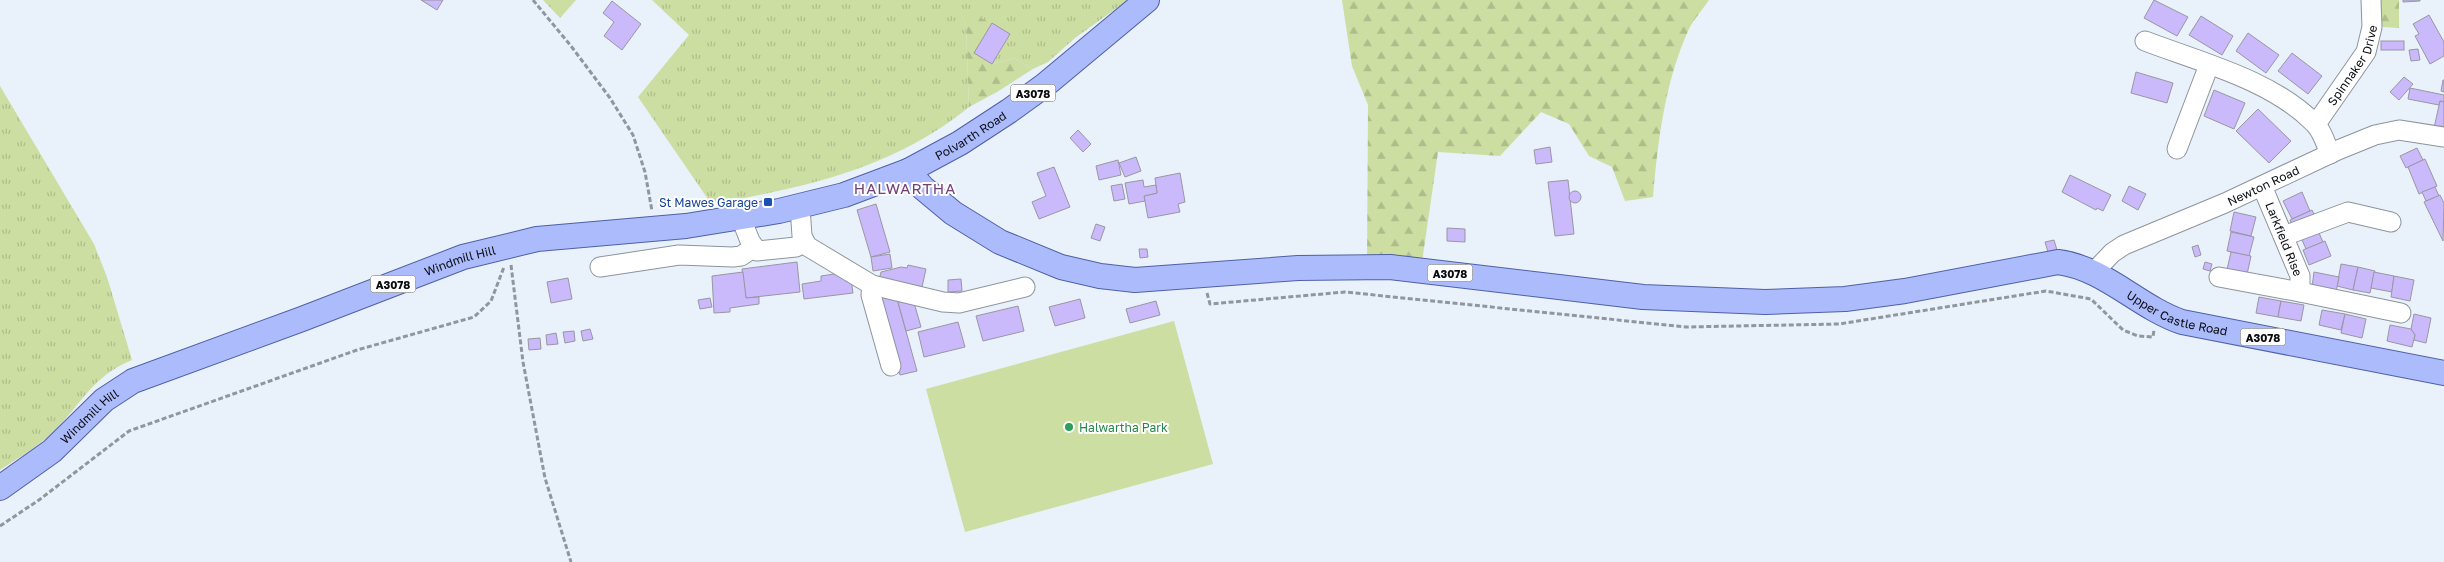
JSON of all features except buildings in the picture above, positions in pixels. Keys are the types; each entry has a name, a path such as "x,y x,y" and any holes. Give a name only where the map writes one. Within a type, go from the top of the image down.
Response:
{"main road":[{"name":"Polvarth Road","path":"908,171 960,143 1009,111 1044,85 1146,0"},
{"name":"Windmill Hill","path":"0,488 52,451 118,389 148,374 276,329 463,256 537,239 742,218 800,207 844,196 908,171"},
{"name":"A3078","path":"908,171 923,188 953,213 1000,242 1061,266 1100,276 1135,280 1298,268 1390,267 1644,297 1765,302 1845,298 1905,292 2047,262 2068,263 2094,272"},
{"name":"Upper Castle Road","path":"2094,272 2157,312 2182,322 2444,373"}],"street":[{"name":"Spinnaker Drive","path":"2316,124 2366,52 2372,27 2371,0"},
{"path":"2145,41 2261,86 2288,101 2316,124 2330,154"},
{"path":"2176,149 2209,65"},
{"name":"Newton Road","path":"2094,272 2112,253 2124,244 2262,186 2330,154 2392,130 2415,131 2444,137"},
{"name":"Larkfield Rise","path":"2262,186 2300,276 2300,292"},
{"path":"800,207 804,242 811,250 872,285 959,303 1025,287"},
{"path":"2284,236 2348,212 2391,222"},
{"path":"742,218 753,248"},
{"path":"753,248 762,251 796,247 804,242"},
{"path":"600,266 679,255 733,257 741,256 753,248"},
{"name":"Larkfield Rise","path":"2218,277 2400,313"},
{"path":"872,285 871,295 891,366"}],"path":[{"path":"533,0 610,98 633,136 645,172 656,228"},
{"path":"0,526 39,500 129,431 357,350 474,317 491,301 504,266 511,264 524,362 545,478 571,562"}],"green space":[{"path":"543,0 576,0 560,18"},
{"path":"652,0 1128,0 1075,38 1048,62 1033,69 1014,58 992,64 1009,34 959,9 966,25 969,107 926,137 855,170 778,191 710,202 638,97 689,35"},
{"path":"1342,0 1709,0 1689,29 1668,90 1657,154 1653,197 1625,201 1612,167 1589,156 1569,124 1541,112 1500,156 1438,152 1421,269 1367,266 1368,105 1352,66"},
{"path":"2377,0 2399,0 2399,28 2383,27 2378,19"},
{"path":"958,8 992,23 974,53 992,64 1014,58 1033,69 969,107 966,25"},
{"path":"0,86 94,244 107,277 132,360 107,374 47,437 0,470"},
{"name":"Halwartha Park","path":"1174,321 1213,464 965,532 926,389"}],"place":[{"name":"St Mawes Garage","path":"768,202"},
{"name":"Halwartha Park","path":"1069,427"}],"district":[{"name":"HALWARTHA","path":"905,188"}]}
